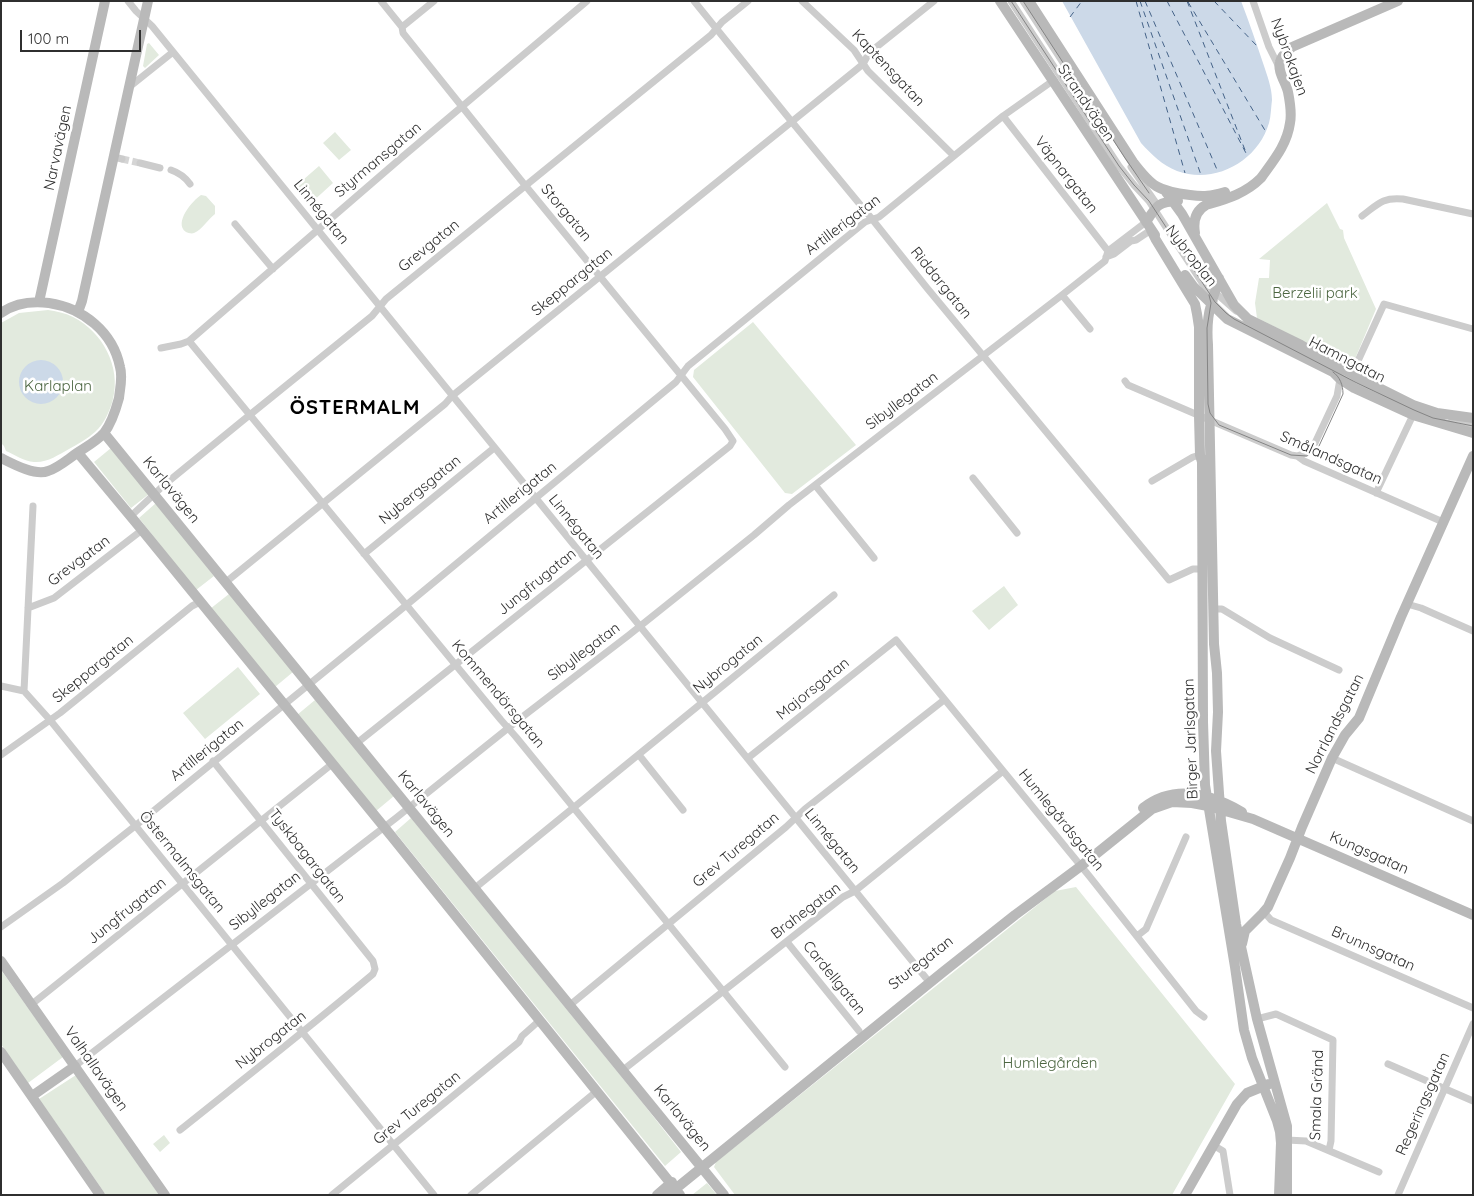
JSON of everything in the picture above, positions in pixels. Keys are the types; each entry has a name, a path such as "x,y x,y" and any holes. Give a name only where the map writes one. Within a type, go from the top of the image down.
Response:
{"street":[{"name":"Narvavägen","path":"39,302 105,1"},
{"name":"Linnégatan","path":"128,1 173,52 926,978"},
{"path":"78,312 118,158 128,88 148,1"},
{"name":"Storgatan","path":"381,1 402,27 403,33 462,107 731,436 733,441"},
{"path":"402,27 434,1"},
{"name":"Styrmansgatan","path":"189,341 587,1"},
{"name":"Riddargatan","path":"694,1 927,288 1169,580 1192,569 1203,569"},
{"name":"Grevgatan","path":"131,516 164,485 372,316 386,300 711,35 716,28 748,1"},
{"name":"Kaptensgatan","path":"802,1 854,50 862,64 953,155"},
{"name":"Skeppargatan","path":"226,582 445,404 452,396 792,122 862,64 869,53 934,1"},
{"name":"Strandvägen","path":"1000,1 1149,226"},
{"name":"Strandvägen","path":"1011,1 1119,166 1134,185 1156,207"},
{"name":"Strandvägen","path":"1023,1 1156,207"},
{"name":"Strandvägen","path":"1029,1 1133,162 1146,179 1166,192"},
{"name":"Nybrokajen","path":"1253,1 1269,47 1288,92 1291,107 1290,123 1285,142 1268,169"},
{"path":"1280,70 1280,62 1283,56 1292,47 1385,4 1398,1"},
{"path":"128,88 173,52"},
{"name":"Artillerigatan","path":"1,927 64,883 284,705 668,388 692,362 865,222 879,217 953,155 1003,116 1054,80"},
{"name":"Väpnargatan","path":"1003,116 1107,254"},
{"path":"140,163 160,168"},
{"path":"1149,226 1156,207 1166,202 1189,200 1234,190 1268,169"},
{"path":"1196,238 1194,222 1200,208 1243,192 1256,183 1268,169"},
{"path":"171,170 179,172 190,184"},
{"path":"1166,192 1200,197"},
{"name":"Nybroplan","path":"1166,192 1174,201 1196,238 1215,293"},
{"path":"1362,216 1384,200 1391,198 1473,214"},
{"name":"Nybroplan","path":"1156,207 1207,281"},
{"name":"Nybroplan","path":"1156,207 1215,293"},
{"path":"235,224 273,269"},
{"name":"Nybroplan","path":"1149,226 1193,286 1215,293"},
{"name":"Nybroplan","path":"1149,226 1195,304"},
{"name":"Sibyllegatan","path":"75,1066 640,627 816,484 1062,295 1104,261 1107,254 1149,226"},
{"name":"Hamngatan","path":"1207,281 1226,313 1234,318 1356,383 1433,418 1473,428"},
{"name":"Hamngatan","path":"1215,293 1248,319 1301,345 1352,374 1425,410 1470,419"},
{"name":"Hamngatan","path":"1215,293 1227,319 1333,372 1354,388 1412,415 1473,433"},
{"name":"Birger Jarlsgatan","path":"1215,293 1208,315 1204,418 1200,455 1202,462 1203,722 1244,1033 1277,1121 1281,1143 1279,1195"},
{"path":"1062,295 1090,329"},
{"path":"1,458 25,469 43,473 54,469 92,444 104,433 117,406 121,386 121,368 108,338 98,327 78,312 55,304 39,302 3,309"},
{"name":"Birger Jarlsgatan","path":"1195,304 1199,326 1206,452 1209,722 1214,802 1236,924 1257,1019 1287,1126 1287,1195"},
{"path":"1352,374 1384,304 1473,329"},
{"name":"Birger Jarlsgatan","path":"1208,345 1214,324 1227,319"},
{"path":"161,348 189,341"},
{"name":"Kommendörsgatan","path":"189,341 785,1067"},
{"path":"1297,456 1306,453 1314,443 1337,396 1340,379"},
{"name":"Smålandsgatan","path":"1125,381 1128,385 1297,456 1304,461 1443,522"},
{"path":"1376,493 1412,415"},
{"name":"Birger Jarlsgatan","path":"1204,418 1210,445 1214,644 1218,712 1214,802"},
{"name":"Hamngatan","path":"1461,429 1473,428"},
{"name":"Karlavägen","path":"104,433 724,1195"},
{"name":"Jungfrugatan","path":"357,743 730,446 733,441"},
{"name":"Nybergsgatan","path":"364,554 494,448"},
{"path":"78,453 384,827 597,1091 674,1190"},
{"path":"1152,481 1193,456 1200,455"},
{"name":"Norrlandsgatan","path":"1241,945 1246,931 1264,912 1286,867 1332,758 1345,735 1359,718 1473,456"},
{"path":"973,478 1017,533"},
{"path":"816,484 874,558"},
{"path":"1,686 24,691 33,506"},
{"name":"Grevgatan","path":"28,608 54,598 142,530"},
{"name":"Nybrogatan","path":"475,888 834,595"},
{"name":"Skeppargatan","path":"1,756 50,720 192,606 200,602"},
{"path":"1407,604 1421,608 1473,631"},
{"path":"1213,609 1222,609 1270,638 1339,670"},
{"name":"Humlegårdsgatan","path":"896,640 1079,863 1196,1011 1204,1018"},
{"name":"Majorsgatan","path":"748,758 896,640"},
{"name":"Östermalmsgatan","path":"24,691 50,720 434,1195"},
{"name":"Grev Turegatan","path":"570,1005 781,832 818,798 944,700"},
{"path":"639,755 683,810"},
{"path":"1332,758 1473,821"},
{"name":"Tyskbagargatan","path":"213,761 373,962 376,969"},
{"name":"Jungfrugatan","path":"32,1004 332,764"},
{"name":"Brahegatan","path":"624,1070 843,897 855,891 1003,771"},
{"name":"Kungsgatan","path":"1214,802 1473,915"},
{"name":"Sturegatan","path":"657,1195 674,1190 700,1165 926,978 1152,809 1166,803 1214,802"},
{"path":"1137,936 1146,929 1186,837"},
{"name":"Sturegatan","path":"700,1165 1079,863"},
{"name":"Brunnsgatan","path":"1264,912 1272,920 1473,1008"},
{"name":"Cardellgatan","path":"787,942 860,1031"},
{"name":"Valhallavägen","path":"1,961 166,1195"},
{"name":"Nybrogatan","path":"180,1130 290,1040 303,1032 373,974 376,969"},
{"name":"Smala Gränd","path":"1257,1019 1276,1014 1333,1040 1331,1141 1329,1150"},
{"path":"1242,1019 1246,1021 1257,1019"},
{"name":"Grev Turegatan","path":"332,1195 519,1042 522,1036 540,1020"},
{"name":"Regeringsgatan","path":"1398,1195 1473,1024"},
{"path":"1,1052 100,1195"},
{"path":"1388,1064 1473,1101"},
{"path":"32,1096 75,1066"},
{"path":"1185,1195 1241,1099 1252,1090 1275,1082"},
{"path":"471,1195 597,1091"},
{"path":"1288,1140 1306,1141 1379,1172"},
{"path":"1213,1145 1223,1151 1230,1195"}],"green space":[{"path":"149,43 159,55 145,68 143,66 147,44"},
{"path":"335,132 351,150 339,160 323,143"},
{"path":"319,166 333,183 311,203 296,186"},
{"path":"201,195 206,196 215,206 215,214 197,232 187,232 183,228 183,218 189,207"},
{"name":"Berzelii park","path":"1327,203 1340,229 1343,230 1344,238 1376,309 1352,366 1349,367 1338,359 1257,318 1255,303 1259,278 1269,278 1270,260 1259,259"},
{"name":"Karlaplan","path":"48,310 73,317 84,324 101,341 112,363 115,387 108,413 95,432 52,458 34,462 6,451 1,443 1,323 19,313"},
{"path":"753,322 856,445 792,494 785,493 693,377 694,370"},
{"path":"111,448 149,494 131,508 94,462"},
{"path":"156,503 214,576 196,590 139,518"},
{"path":"1004,586 1018,605 989,630 972,611"},
{"path":"229,594 293,672 275,687 210,609"},
{"path":"238,667 260,694 205,739 183,713"},
{"path":"315,700 394,796 376,811 297,715"},
{"path":"411,818 681,1152 665,1166 395,832"},
{"name":"Humlegården","path":"1076,887 1235,1084 1172,1195 735,1195 714,1167 716,1162 1055,891"},
{"path":"1,970 63,1057 28,1083 1,1044"},
{"path":"76,1075 159,1195 106,1195 39,1099"},
{"path":"164,1135 170,1143 160,1152 153,1144"},
{"path":"707,1183 717,1195 692,1195"}],"water":[{"path":"1062,1 1241,1 1266,72 1272,95 1269,123 1263,137 1245,159 1233,167 1220,172 1206,175 1191,175 1172,169 1162,163 1141,143"},
{"path":"45,360 57,366 62,373 62,391 57,398 50,403 37,404 29,401 22,394 19,378 22,370 29,363"}],"ferry route":[{"path":"1070,17 1082,1"},
{"path":"1136,1 1185,173"},
{"path":"1140,1 1201,175"},
{"path":"1145,1 1218,172"},
{"path":"1167,1 1248,157"},
{"path":"1187,1 1245,150"},
{"path":"1214,1 1257,46"},
{"path":"1188,2 1266,132"}],"tunnel":[{"path":"122,159 140,163"}],"tram line":[{"path":"1011,1 1119,166 1149,201 1215,302 1226,313 1234,319 1357,383 1414,410 1433,418 1473,426"},
{"path":"1023,1 1149,193"},
{"path":"1209,295 1211,303 1207,328 1208,404 1210,413 1219,425 1291,455 1307,456 1319,446 1343,394 1341,382 1333,372"}],"district":[{"name":"ÖSTERMALM","path":"355,408"}]}
